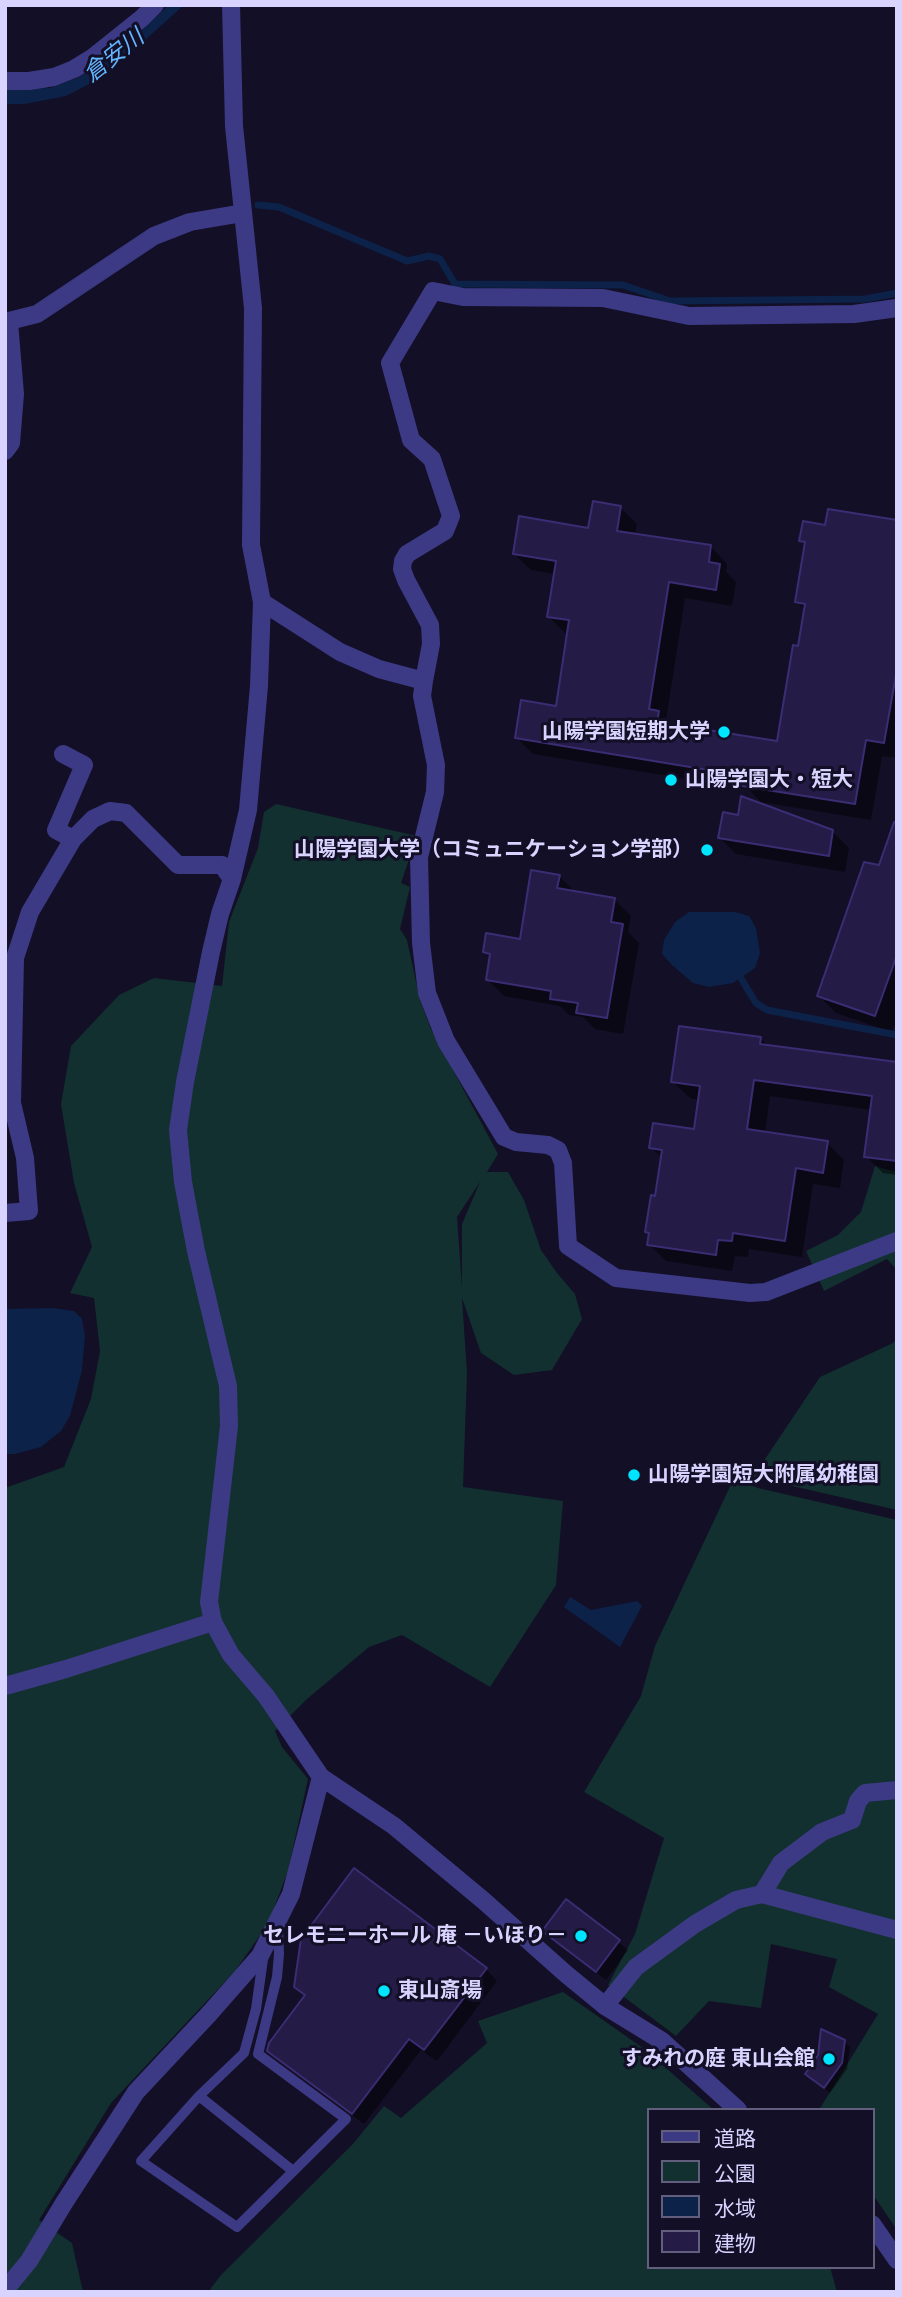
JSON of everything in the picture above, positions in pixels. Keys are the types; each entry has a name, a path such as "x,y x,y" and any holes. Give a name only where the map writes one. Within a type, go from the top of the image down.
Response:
{"street":[{"path":"5,81 54,77 74,69 92,58 155,5"},
{"path":"231,5 234,126 253,309 251,545 262,602 259,686 248,810 211,952 178,1130 185,1193 228,1385 229,1426 209,1602 213,1622 231,1655 266,1696 321,1777 394,1826 606,2006 662,2041 736,2108"},
{"path":"5,451 11,443 15,394 7,322 37,314 153,236 190,222 243,213"},
{"path":"897,308 854,314 689,316 603,298 463,297 433,291 390,363 411,440 432,460 451,516 445,530 407,554 402,569 430,625 431,644 422,696 436,765 435,792 419,857 421,943 427,993 446,1041 503,1137 516,1142 548,1145 558,1150 563,1163 568,1246 616,1278 750,1293 766,1292 897,1241"},
{"path":"262,602 340,652 379,668 424,681"},
{"path":"63,754 84,765 56,830 73,839"},
{"path":"5,1213 29,1211 25,1158 9,1084 10,958 30,912 73,839 93,819 110,811 126,813 178,865 222,865 232,879"},
{"path":"5,1686 213,1622"},
{"path":"5,2290 29,2261 136,2092 260,1956 292,1894 321,1777"},
{"path":"762,1894 781,1863 822,1832 852,1820 858,1801 865,1793 897,1790"},
{"path":"606,2006 636,1967 695,1924 736,1900 762,1894 897,1930"},
{"path":"874,2227 897,2260"}],"lane":[{"path":"265,1947 256,2009 244,2053 199,2096 141,2161 237,2227 346,2119 258,2054 277,1977 278,1921"},
{"path":"199,2096 293,2171"}],"green space":[{"path":"276,804 417,836 401,883 410,887 400,929 407,940 420,1000 431,1029 498,1154 487,1172 508,1172 524,1200 541,1250 575,1294 582,1319 552,1370 514,1375 481,1353 462,1298 467,1373 463,1487 563,1501 556,1585 490,1687 402,1635 369,1647 307,1699 275,1731 282,1747 308,1779 288,1871 268,1924 235,1971 111,2103 39,2220 72,2243 83,2292 5,2292 5,1488 64,1467 91,1399 100,1351 94,1298 70,1293 92,1247 74,1183 61,1104 71,1046 119,995 154,978 222,986 229,922 258,848 264,812","holes":["480,1182 462,1224 462,1288 457,1217"]},
{"path":"875,1166 897,1172 897,1270 887,1259 824,1291 806,1251 838,1235 861,1212"},
{"path":"897,1338 897,1510 753,1477 820,1377 893,1343"},
{"path":"734,1478 758,1488 897,1520 897,2230 874,2196 874,2108 820,2108 878,2014 829,1987 837,1959 771,1944 761,2008 709,2001 676,2036 608,1985 635,1934 664,1838 584,1792 641,1696 655,1646"},
{"path":"563,1992 643,2048 712,2108 646,2108 646,2269 831,2269 837,2292 208,2292 221,2275 352,2145 384,2106 401,2118 487,2043 478,2021"}],"water":[{"name":"倉安川","path":"169,5 184,5 105,76 66,96 25,104 5,104 5,89 50,88 79,77 116,53"},
{"path":"689,912 735,912 749,916 756,928 760,953 755,968 733,983 709,987 693,983 662,954 664,940 675,922"},
{"path":"52,1308 74,1311 82,1319 85,1336 82,1370 70,1416 61,1431 41,1447 5,1454 5,1309"},
{"path":"570,1597 591,1610 637,1601 642,1606 620,1647 564,1607"}],"building":[{"path":"593,501 621,506 617,531 711,545 709,562 720,564 716,590 669,582 649,709 659,711 657,722 777,741 793,645 798,646 805,604 795,602 805,542 799,541 803,521 825,525 828,509 897,520 897,669 884,743 866,740 855,804 742,786 744,776 515,738 521,700 556,706 569,620 547,617 556,561 513,554 519,516 588,528"},
{"path":"741,796 833,830 829,856 718,838 723,812 738,815"},
{"path":"894,822 897,822 897,955 875,1016 817,996 864,862 879,865"},
{"path":"531,870 560,875 557,888 615,898 611,922 623,924 607,1018 576,1013 578,1003 550,999 551,991 486,980 490,954 483,952 486,933 520,939"},
{"path":"679,1026 761,1037 760,1044 897,1062 897,1161 864,1157 872,1096 754,1080 747,1129 828,1141 823,1173 796,1168 785,1241 733,1233 732,1241 718,1240 716,1255 647,1245 649,1233 645,1232 651,1195 655,1196 662,1150 649,1148 653,1123 694,1129 700,1086 671,1082"},
{"name":"東山斎場","path":"354,1868 487,1968 424,2050 409,2039 352,2114 267,2051 269,2043 305,1995 294,1987 301,1939"},
{"name":"セレモニーホール 庵 －いほり－","path":"566,1899 620,1940 596,1972 542,1931"},
{"name":"すみれの庭 東山会館","path":"821,2029 845,2040 842,2063 824,2088 805,2074 818,2055"}],"waterway":[{"path":"258,205 279,207 407,261 429,256 440,259 455,284 623,285 670,301 865,299 897,293"},
{"path":"737,972 756,1003 767,1010 897,1035"}],"place":[{"name":"山陽学園短期大学","path":"724,732"},
{"name":"山陽学園大・短大","path":"671,780"},
{"name":"山陽学園大学（コミュニケーション学部）","path":"707,850"},
{"name":"山陽学園短大附属幼稚園","path":"634,1475"},
{"name":"セレモニーホール 庵 －いほり－","path":"581,1936"},
{"name":"東山斎場","path":"384,1991"},
{"name":"すみれの庭 東山会館","path":"829,2059"}]}
